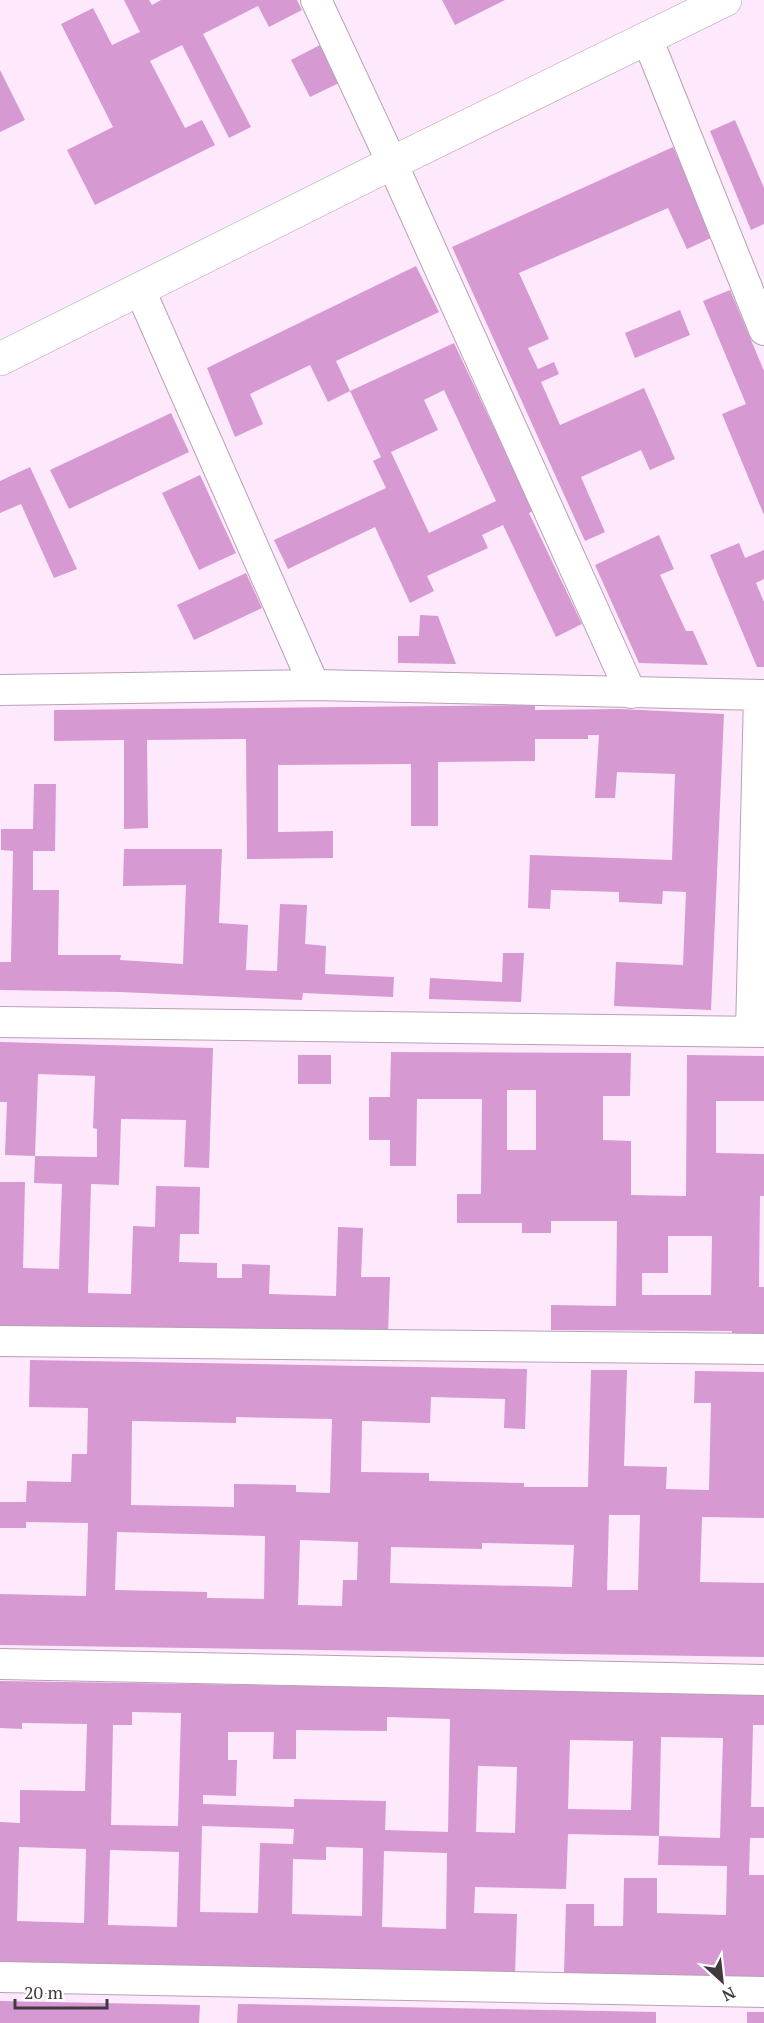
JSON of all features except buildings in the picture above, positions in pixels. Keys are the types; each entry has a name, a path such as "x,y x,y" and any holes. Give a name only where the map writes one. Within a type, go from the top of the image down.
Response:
{"main road":[{"path":"0,359 725,0"}],"street":[{"path":"316,0 632,693"},
{"path":"647,38 764,330"},
{"path":"140,290 314,685"},
{"path":"0,690 314,685 761,695 758,1032 0,1022"},
{"path":"0,1341 764,1349"},
{"path":"0,1664 764,1680"},
{"path":"0,1977 764,1992"}]}
